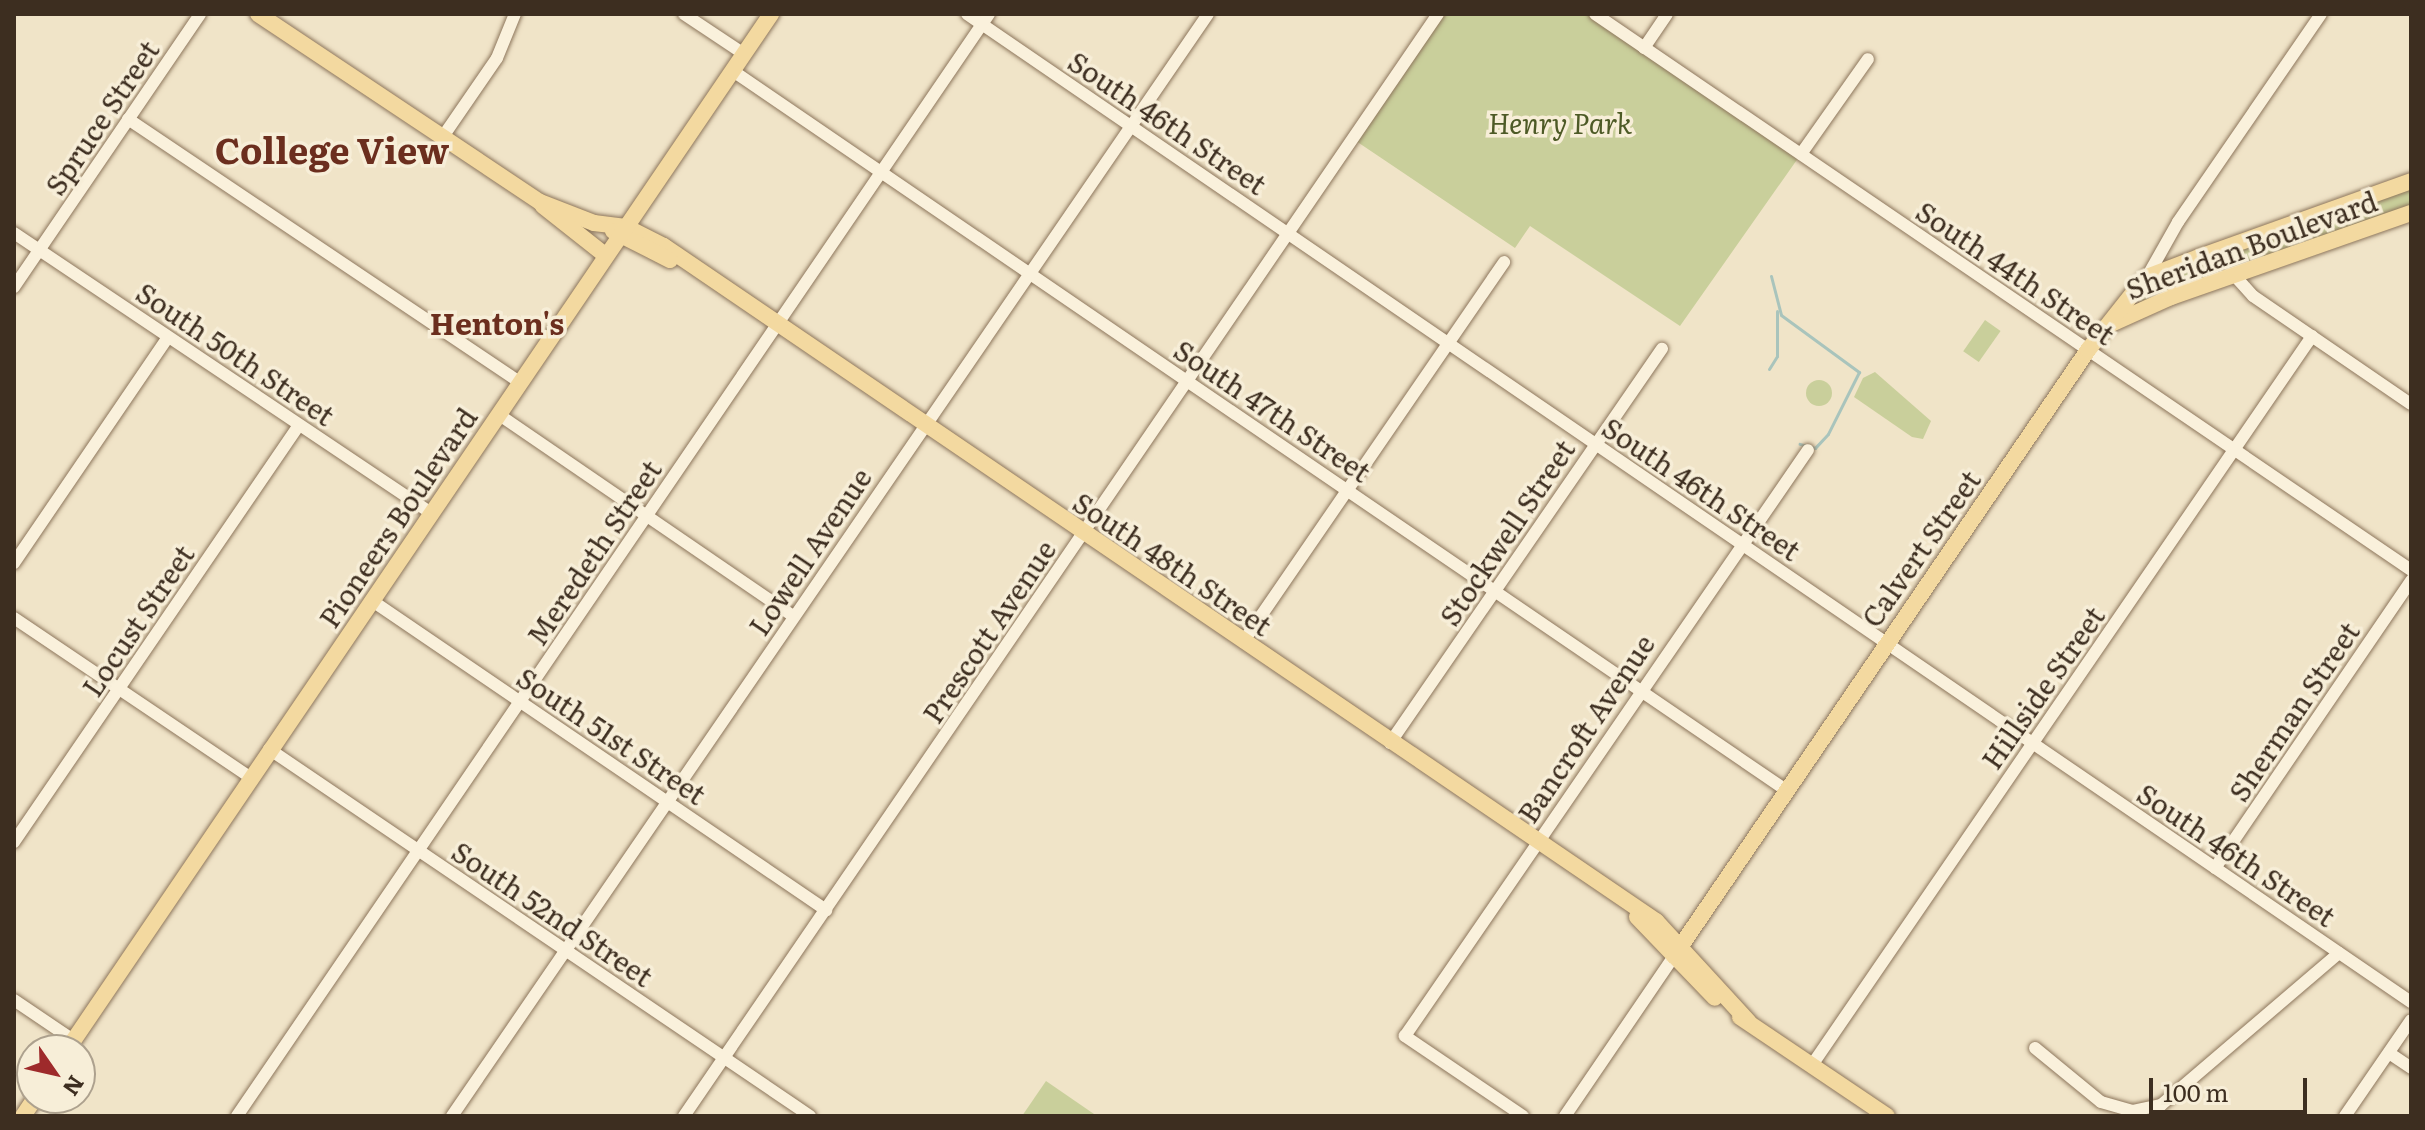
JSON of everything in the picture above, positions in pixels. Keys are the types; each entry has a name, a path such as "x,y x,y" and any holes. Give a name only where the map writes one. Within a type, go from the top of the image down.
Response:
{"main road":[{"name":"South 48th Street","path":"258,14 540,202 618,231 691,266 778,324 1626,904 1678,950 1713,997 1812,1065 1864,1109 1887,1116"},
{"name":"Pioneers Boulevard","path":"77,1034 520,382 618,231 771,14"},
{"name":"Sheridan Boulevard","path":"2147,277 2411,181"},
{"path":"540,202 554,219 605,255"},
{"name":"Sheridan Boulevard","path":"2109,325 2234,275 2411,213"},
{"name":"Calvert Street","path":"1678,950 2088,350 2147,277"}],"street":[{"name":"Spruce Street","path":"14,287 200,14"},
{"path":"442,138 497,58 515,14"},
{"path":"684,14 744,54"},
{"name":"South 46th Street","path":"967,14 985,19 1130,126 2411,1002"},
{"name":"Lowell Avenue","path":"452,1116 1208,14"},
{"name":"Prescott Avenue","path":"684,1116 1438,14"},
{"name":"South 44th Street","path":"1595,14 2411,570"},
{"path":"1644,48 1667,14"},
{"name":"Calvert Street","path":"2147,277 2168,238 2321,14"},
{"name":"Meredeth Street","path":"237,1116 985,19"},
{"path":"1801,154 1868,59"},
{"name":"South 47th Street","path":"733,71 1786,790"},
{"path":"128,119 520,382"},
{"name":"South 50th Street","path":"14,233 431,513"},
{"path":"1243,642 1504,262"},
{"path":"2234,275 2253,296 2411,404"},
{"name":"Hillside Street","path":"1812,1065 2312,336"},
{"path":"14,563 168,337"},
{"name":"Stockwell Street","path":"1390,743 1662,349"},
{"path":"498,414 793,616"},
{"name":"Locust Street","path":"14,842 299,425"},
{"name":"Bancroft Avenue","path":"1523,1116 1405,1036 1741,543 1808,450"},
{"name":"Sherman Street","path":"2215,868 2411,581"},
{"name":"South 51st Street","path":"371,600 826,910"},
{"path":"14,618 250,777"},
{"name":"South 52nd Street","path":"269,749 810,1116"},
{"name":"Calvert Street","path":"1565,1116 1678,950"},
{"path":"2035,1048 2101,1102 2118,1109 2146,1109 2178,1095 2233,1041 2339,953"},
{"path":"14,1000 56,1034"},
{"path":"2345,1116 2411,1020"},
{"path":"2389,1053 2411,1068"}],"green space":[{"name":"Henry Park","path":"1438,14 1595,14 1801,154 1680,326 1530,226 1515,248 1353,139"},
{"path":"2411,181 2411,213 2109,325 2138,287"},
{"path":"1985,320 2001,331 1979,362 1963,351"},
{"path":"1875,372 1931,421 1923,439 1912,437 1854,397 1863,378"},
{"path":"1819,380 1828,384 1832,393 1828,402 1819,406 1810,402 1806,393 1810,384"},
{"path":"1046,1081 1094,1114 1022,1116"}],"waterway":[{"path":"1771,276 1781,315 1859,372 1828,434 1815,448 1800,444"},
{"path":"1769,369 1777,356 1777,311"}],"district":[{"name":"College View","path":"332,149"},
{"name":"Henton's","path":"497,322"}]}
